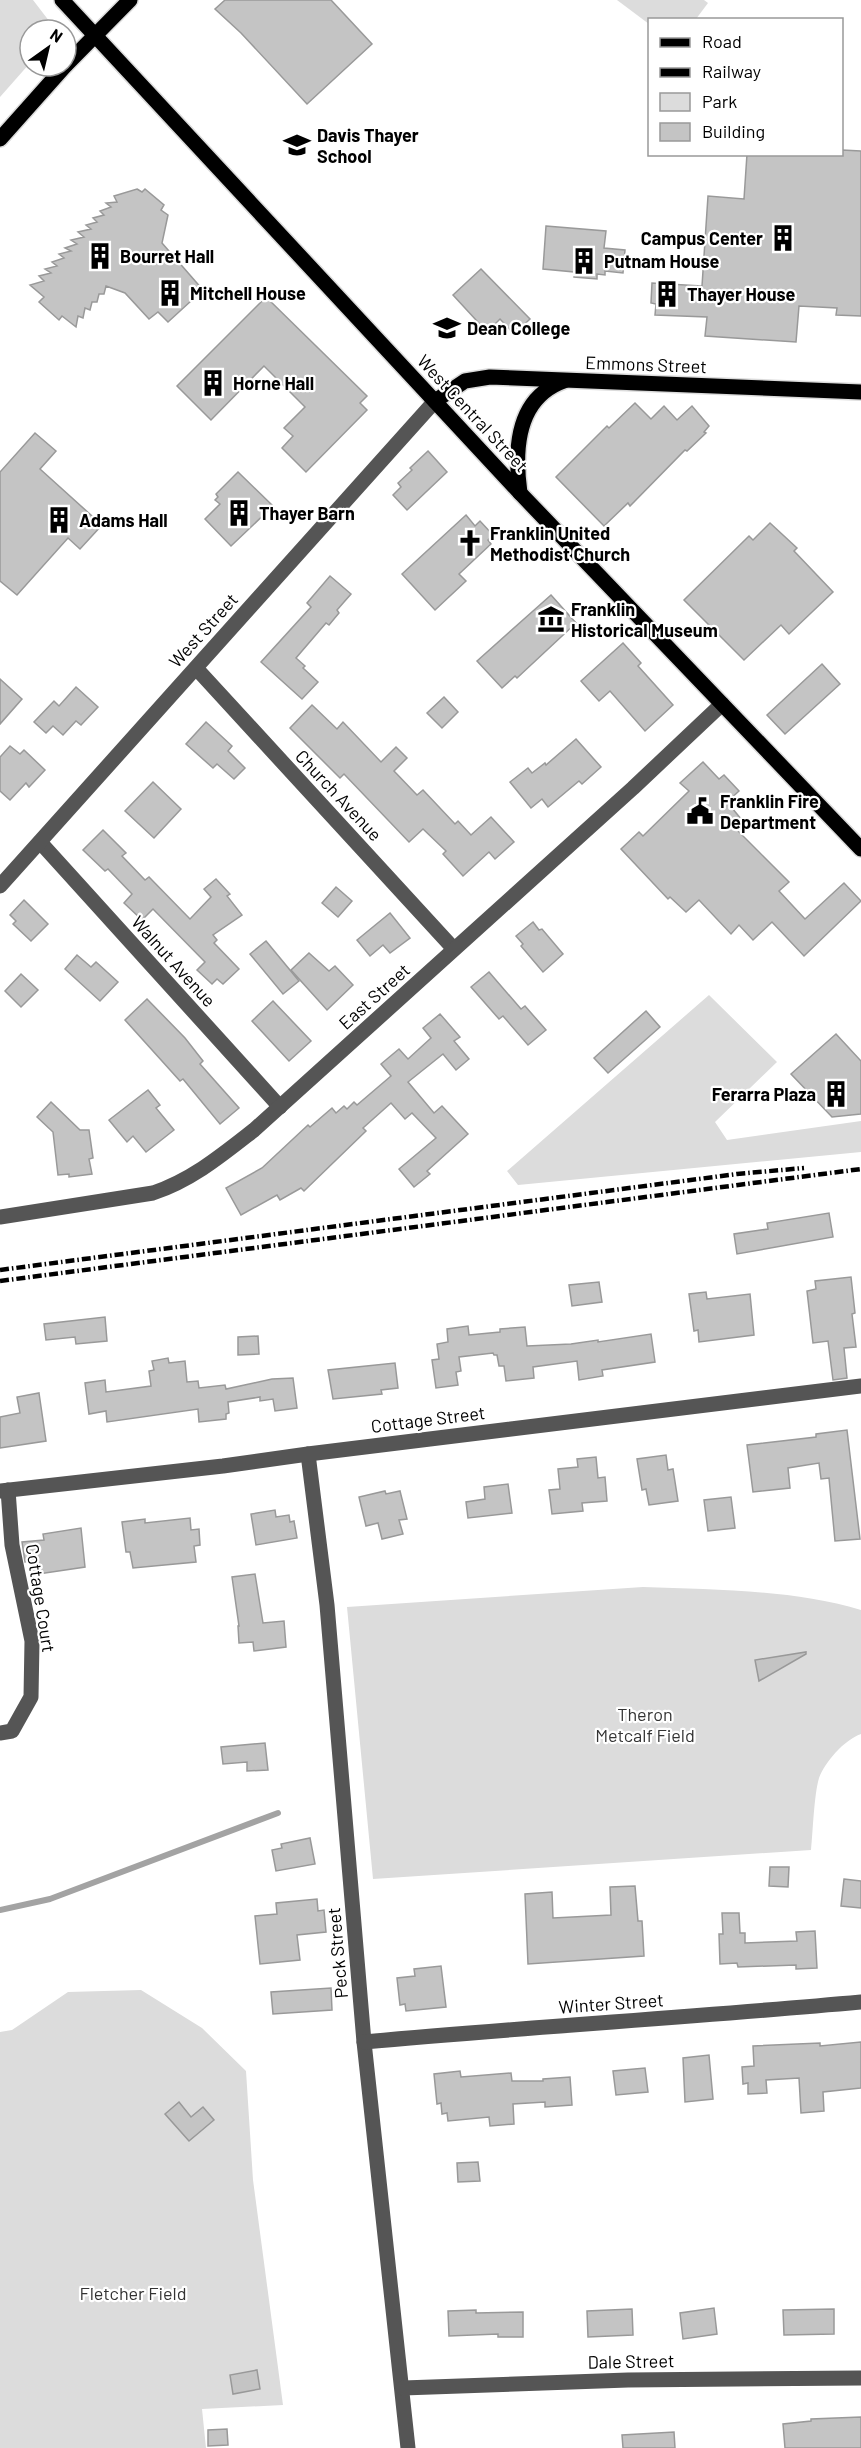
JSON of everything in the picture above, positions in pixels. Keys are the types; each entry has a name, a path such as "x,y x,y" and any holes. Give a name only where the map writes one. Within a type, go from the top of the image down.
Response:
{"main road":[{"name":"West Central Street","path":"62,0 520,493 861,849"},
{"path":"78,53 130,0"},
{"path":"0,139 55,78"},
{"name":"Emmons Street","path":"435,400 454,387 476,378 861,392"},
{"path":"520,493 517,454 525,415 531,404 541,394 553,385 567,380"}],"street":[{"name":"West Street","path":"0,886 435,400"},
{"name":"Church Avenue","path":"196,668 453,948"},
{"name":"East Street","path":"0,1217 153,1193 173,1186 203,1170 280,1107 722,704"},
{"name":"Walnut Avenue","path":"40,842 280,1107"},
{"name":"Cottage Street","path":"4,1491 223,1466 861,1386"},
{"name":"Peck Street","path":"308,1454 327,1605 364,2042 408,2448"},
{"name":"Cottage Court","path":"0,1732 12,1731 31,1697 32,1641 12,1545 4,1491"},
{"name":"Winter Street","path":"364,2042 861,2002"},
{"name":"Dale Street","path":"403,2388 628,2380 861,2378"}],"green space":[{"path":"0,0 33,0 47,18 18,18 18,77 0,97"},
{"path":"617,0 704,0 708,3 697,18 648,18 648,23"},
{"path":"709,995 777,1062 715,1122 727,1140 861,1121 861,1152 518,1185 507,1171"},
{"name":"Theron Metcalf Field","path":"643,1587 780,1594 861,1610 861,1734 848,1741 836,1752 819,1778 811,1850 373,1879 347,1607"},
{"name":"Fletcher Field","path":"141,1990 202,2028 246,2071 253,2180 283,2405 202,2409 206,2448 0,2448 0,2032 12,2030 68,1992"}],"building":[{"path":"225,0 331,0 372,44 307,104 241,33 215,9"},
{"name":"Campus Center","path":"843,150 861,151 861,316 836,315 837,308 799,306 796,342 705,336 707,317 655,315 656,304 651,303 652,283 702,286 708,196 744,199 747,156 843,156"},
{"name":"Bourret Hall","path":"137,189 142,192 145,189 164,205 161,210 168,215 162,243 203,290 168,322 158,312 149,319 125,293 106,286 104,294 99,294 97,302 92,302 90,310 85,308 83,318 78,316 76,327 62,316 59,320 39,302 44,297 30,285 44,281 39,276 51,273 45,269 57,266 52,262 64,258 59,254 71,251 65,248 77,244 71,240 84,237 78,232 91,229 86,225 97,222 93,218 104,215 100,211 111,207 106,203 117,202 114,196"},
{"name":"Putnam House","path":"546,226 606,231 604,248 625,250 623,273 605,271 605,275 597,274 597,279 574,277 574,272 543,269"},
{"path":"481,269 530,319 514,334 500,319 487,332 453,295"},
{"name":"Horne Hall","path":"266,297 367,396 360,403 367,410 306,472 282,448 293,436 284,428 305,407 264,366 211,420 177,386"},
{"path":"635,403 651,419 664,406 677,420 692,406 709,426 704,432 706,433 687,451 685,450 630,506 628,503 604,526 556,477 607,426 609,428"},
{"name":"Adams Hall","path":"35,433 56,451 40,469 102,525 80,549 68,538 17,595 0,581 0,472"},
{"path":"428,451 447,472 407,510 393,495 401,487 398,483"},
{"name":"Thayer Barn","path":"238,472 273,506 231,546 205,519 220,504 215,500 218,497 216,494"},
{"path":"466,515 475,526 480,521 493,535 488,540 491,544 459,574 466,581 435,610 402,574"},
{"path":"770,523 797,548 794,551 833,592 789,634 781,625 744,660 684,600 749,536 753,540"},
{"path":"330,576 351,594 337,610 339,613 329,625 326,623 296,658 318,682 302,699 261,662 311,607 307,603"},
{"path":"551,595 576,623 517,678 515,676 502,688 477,661"},
{"path":"623,643 641,663 638,666 673,705 645,731 610,691 599,701 581,681"},
{"path":"822,664 840,684 785,734 767,715"},
{"path":"0,679 22,699 0,724"},
{"path":"76,687 98,707 81,725 76,721 63,735 53,726 46,733 34,722 54,701 59,706"},
{"path":"444,697 458,712 442,728 427,713"},
{"path":"312,705 337,729 343,722 381,762 396,747 407,758 394,771 417,795 423,790 455,824 458,821 471,835 491,817 514,842 495,859 489,852 463,876 443,854 446,851 423,829 409,842 344,774 340,778 290,728"},
{"path":"206,722 232,746 228,751 245,768 234,779 217,764 213,768 186,744"},
{"path":"576,739 601,767 582,784 579,781 548,807 542,799 531,808 510,782 528,768 532,773 545,763 546,765"},
{"path":"10,746 20,754 24,750 45,770 29,787 26,783 10,800 0,791 0,757"},
{"path":"703,762 719,779 724,775 739,791 727,802 742,820 736,829 789,882 779,891 805,919 844,883 861,901 804,956 772,922 753,940 739,925 731,934 699,900 686,912 670,897 668,899 621,849 639,832 643,836 689,791 680,783"},
{"path":"153,782 181,809 154,838 125,811"},
{"path":"103,830 126,853 122,856 145,880 149,877 190,919 211,897 204,889 216,879 230,894 227,896 242,915 213,935 217,940 214,943 239,969 223,984 217,979 212,984 197,970 205,962 153,909 142,920 124,903 132,894 108,869 105,871 83,850"},
{"path":"336,887 352,901 338,917 322,903"},
{"path":"24,900 48,924 31,941 13,924 16,921 10,915"},
{"path":"390,913 410,938 390,953 383,945 370,956 357,940"},
{"path":"533,922 563,954 543,972 521,946 523,944 516,936"},
{"path":"266,941 299,981 283,994 250,954"},
{"path":"309,953 329,971 335,966 353,985 327,1010 291,970"},
{"path":"77,955 91,967 96,962 118,982 100,1001 65,969"},
{"path":"489,972 521,1009 525,1006 546,1030 528,1045 503,1016 499,1019 471,987"},
{"path":"21,974 38,990 21,1007 5,991"},
{"path":"147,999 185,1038 203,1061 200,1064 239,1108 220,1124 183,1079 180,1081 125,1020"},
{"path":"273,1001 311,1041 289,1061 252,1021"},
{"path":"646,1011 660,1027 608,1073 594,1058"},
{"path":"440,1014 460,1037 454,1041 469,1059 456,1070 443,1054 408,1082 434,1113 442,1106 468,1134 427,1171 430,1174 414,1187 399,1169 436,1138 412,1113 405,1119 391,1103 363,1128 366,1131 304,1191 301,1188 280,1200 277,1195 241,1215 226,1188 262,1168 308,1125 310,1127 332,1108 336,1113 344,1106 347,1109 354,1102 357,1105 391,1076 381,1064 399,1049 408,1059 431,1038 423,1028"},
{"name":"Ferarra Plaza","path":"836,1034 861,1061 861,1114 832,1117 791,1074"},
{"path":"148,1090 160,1105 156,1108 174,1130 146,1152 133,1136 127,1142 109,1120"},
{"path":"51,1102 80,1130 89,1130 93,1158 89,1159 92,1174 69,1177 69,1174 58,1175 53,1132 37,1117"},
{"path":"829,1213 833,1237 737,1254 734,1234 768,1229 767,1223"},
{"path":"851,1277 856,1347 844,1348 847,1378 833,1380 828,1341 813,1343 807,1291 816,1289 815,1281"},
{"path":"599,1282 602,1302 572,1306 569,1285"},
{"path":"706,1292 707,1299 750,1294 754,1335 699,1342 698,1330 694,1331 689,1294"},
{"path":"105,1317 107,1341 76,1344 75,1337 46,1340 44,1324"},
{"path":"468,1326 469,1335 525,1327 527,1346 598,1340 598,1342 651,1334 655,1362 602,1370 603,1376 579,1380 577,1361 533,1367 534,1378 506,1381 504,1366 499,1366 497,1355 493,1353 459,1357 461,1371 456,1372 458,1385 436,1388 432,1360 439,1359 437,1344 448,1342 447,1329"},
{"path":"258,1336 259,1354 238,1355 238,1337"},
{"path":"168,1358 169,1363 185,1361 187,1382 198,1381 199,1388 225,1385 226,1389 272,1379 293,1378 297,1408 275,1411 273,1399 260,1401 260,1397 228,1402 229,1413 226,1414 226,1419 199,1422 198,1409 107,1422 106,1411 89,1414 85,1383 105,1380 106,1392 151,1386 149,1371 154,1370 152,1361"},
{"path":"395,1363 398,1388 381,1390 382,1394 333,1399 328,1370"},
{"path":"39,1393 46,1441 0,1448 0,1417 20,1413 17,1397"},
{"path":"847,1430 860,1539 835,1541 829,1478 821,1479 819,1463 788,1468 790,1488 753,1492 747,1445 816,1437 816,1434"},
{"path":"666,1455 668,1470 673,1469 678,1501 649,1505 646,1489 642,1490 637,1459"},
{"path":"596,1457 598,1478 605,1477 607,1501 582,1503 583,1511 552,1514 549,1490 560,1489 558,1469 578,1467 577,1459"},
{"path":"508,1484 512,1513 468,1518 466,1502 485,1499 484,1487"},
{"path":"385,1491 386,1494 400,1491 407,1519 399,1520 403,1534 382,1539 378,1523 366,1526 359,1497"},
{"path":"731,1497 735,1528 708,1531 704,1500"},
{"path":"275,1510 276,1517 289,1515 290,1522 294,1521 297,1538 256,1545 251,1514"},
{"path":"190,1518 191,1530 199,1529 200,1545 194,1546 196,1562 133,1568 130,1552 126,1552 122,1522 145,1519 145,1523"},
{"path":"81,1528 85,1567 32,1575 31,1561 25,1562 22,1542 44,1540 43,1534"},
{"path":"255,1574 263,1623 284,1621 286,1647 254,1651 253,1642 239,1643 232,1577"},
{"path":"806,1652 806,1654 759,1681 755,1660"},
{"path":"265,1743 268,1770 247,1771 247,1762 223,1764 221,1747"},
{"path":"310,1838 315,1864 276,1871 272,1850 282,1848 281,1844"},
{"path":"770,1867 789,1867 788,1887 769,1886"},
{"path":"844,1879 861,1881 861,1908 841,1906"},
{"path":"635,1886 638,1921 642,1921 644,1956 528,1964 525,1894 552,1892 553,1918 611,1915 610,1887"},
{"path":"317,1899 318,1911 324,1910 326,1932 297,1935 300,1960 260,1964 255,1916 277,1914 276,1903"},
{"path":"722,1913 739,1913 740,1933 745,1933 745,1943 797,1941 796,1932 815,1931 817,1968 796,1969 796,1965 738,1967 737,1963 720,1964 719,1934 723,1934"},
{"path":"441,1966 446,2007 406,2011 405,2004 400,2005 397,1978 415,1976 414,1969"},
{"path":"331,1988 332,2010 273,2014 271,1992"},
{"path":"861,2042 861,2088 823,2092 824,2111 801,2113 799,2078 766,2080 767,2093 748,2094 748,2083 743,2084 742,2067 754,2066 753,2046 820,2043 820,2046"},
{"path":"709,2055 713,2099 685,2102 683,2058"},
{"path":"645,2068 648,2092 616,2095 613,2071"},
{"path":"460,2071 461,2077 511,2073 512,2081 543,2081 543,2079 570,2077 572,2105 545,2107 545,2102 513,2104 514,2124 490,2126 489,2117 448,2121 447,2113 442,2114 441,2103 437,2104 434,2074"},
{"path":"179,2102 191,2117 203,2107 214,2120 189,2141 165,2114"},
{"path":"478,2162 480,2181 458,2182 457,2163"},
{"path":"714,2308 717,2334 683,2339 680,2313"},
{"path":"632,2309 633,2335 588,2337 587,2311"},
{"path":"834,2309 834,2334 784,2335 783,2310"},
{"path":"476,2310 476,2313 523,2312 523,2337 498,2337 498,2334 449,2336 448,2311"},
{"path":"257,2370 260,2389 233,2394 230,2375"},
{"path":"861,2417 861,2448 785,2448 783,2424 811,2421 811,2419"},
{"path":"227,2429 228,2445 208,2446 208,2430"},
{"path":"674,2432 675,2448 623,2448 622,2435"}],"waterway":[{"path":"0,1910 50,1899 278,1813"}],"railway":[{"path":"0,1270 737,1174 804,1168"},
{"path":"0,1281 861,1169"}],"place":[{"name":"Davis Thayer School","path":"297,145"},
{"name":"Campus Center","path":"783,238"},
{"name":"Bourret Hall","path":"100,256"},
{"name":"Putnam House","path":"584,261"},
{"name":"Mitchell House","path":"170,293"},
{"name":"Thayer House","path":"667,294"},
{"name":"Dean College","path":"447,328"},
{"name":"Horne Hall","path":"213,383"},
{"name":"Thayer Barn","path":"239,513"},
{"name":"Adams Hall","path":"59,520"},
{"name":"Franklin United Methodist Church","path":"470,543"},
{"name":"Franklin Historical Museum","path":"551,619"},
{"name":"Franklin Fire Department","path":"700,811"},
{"name":"Ferarra Plaza","path":"836,1094"}]}
